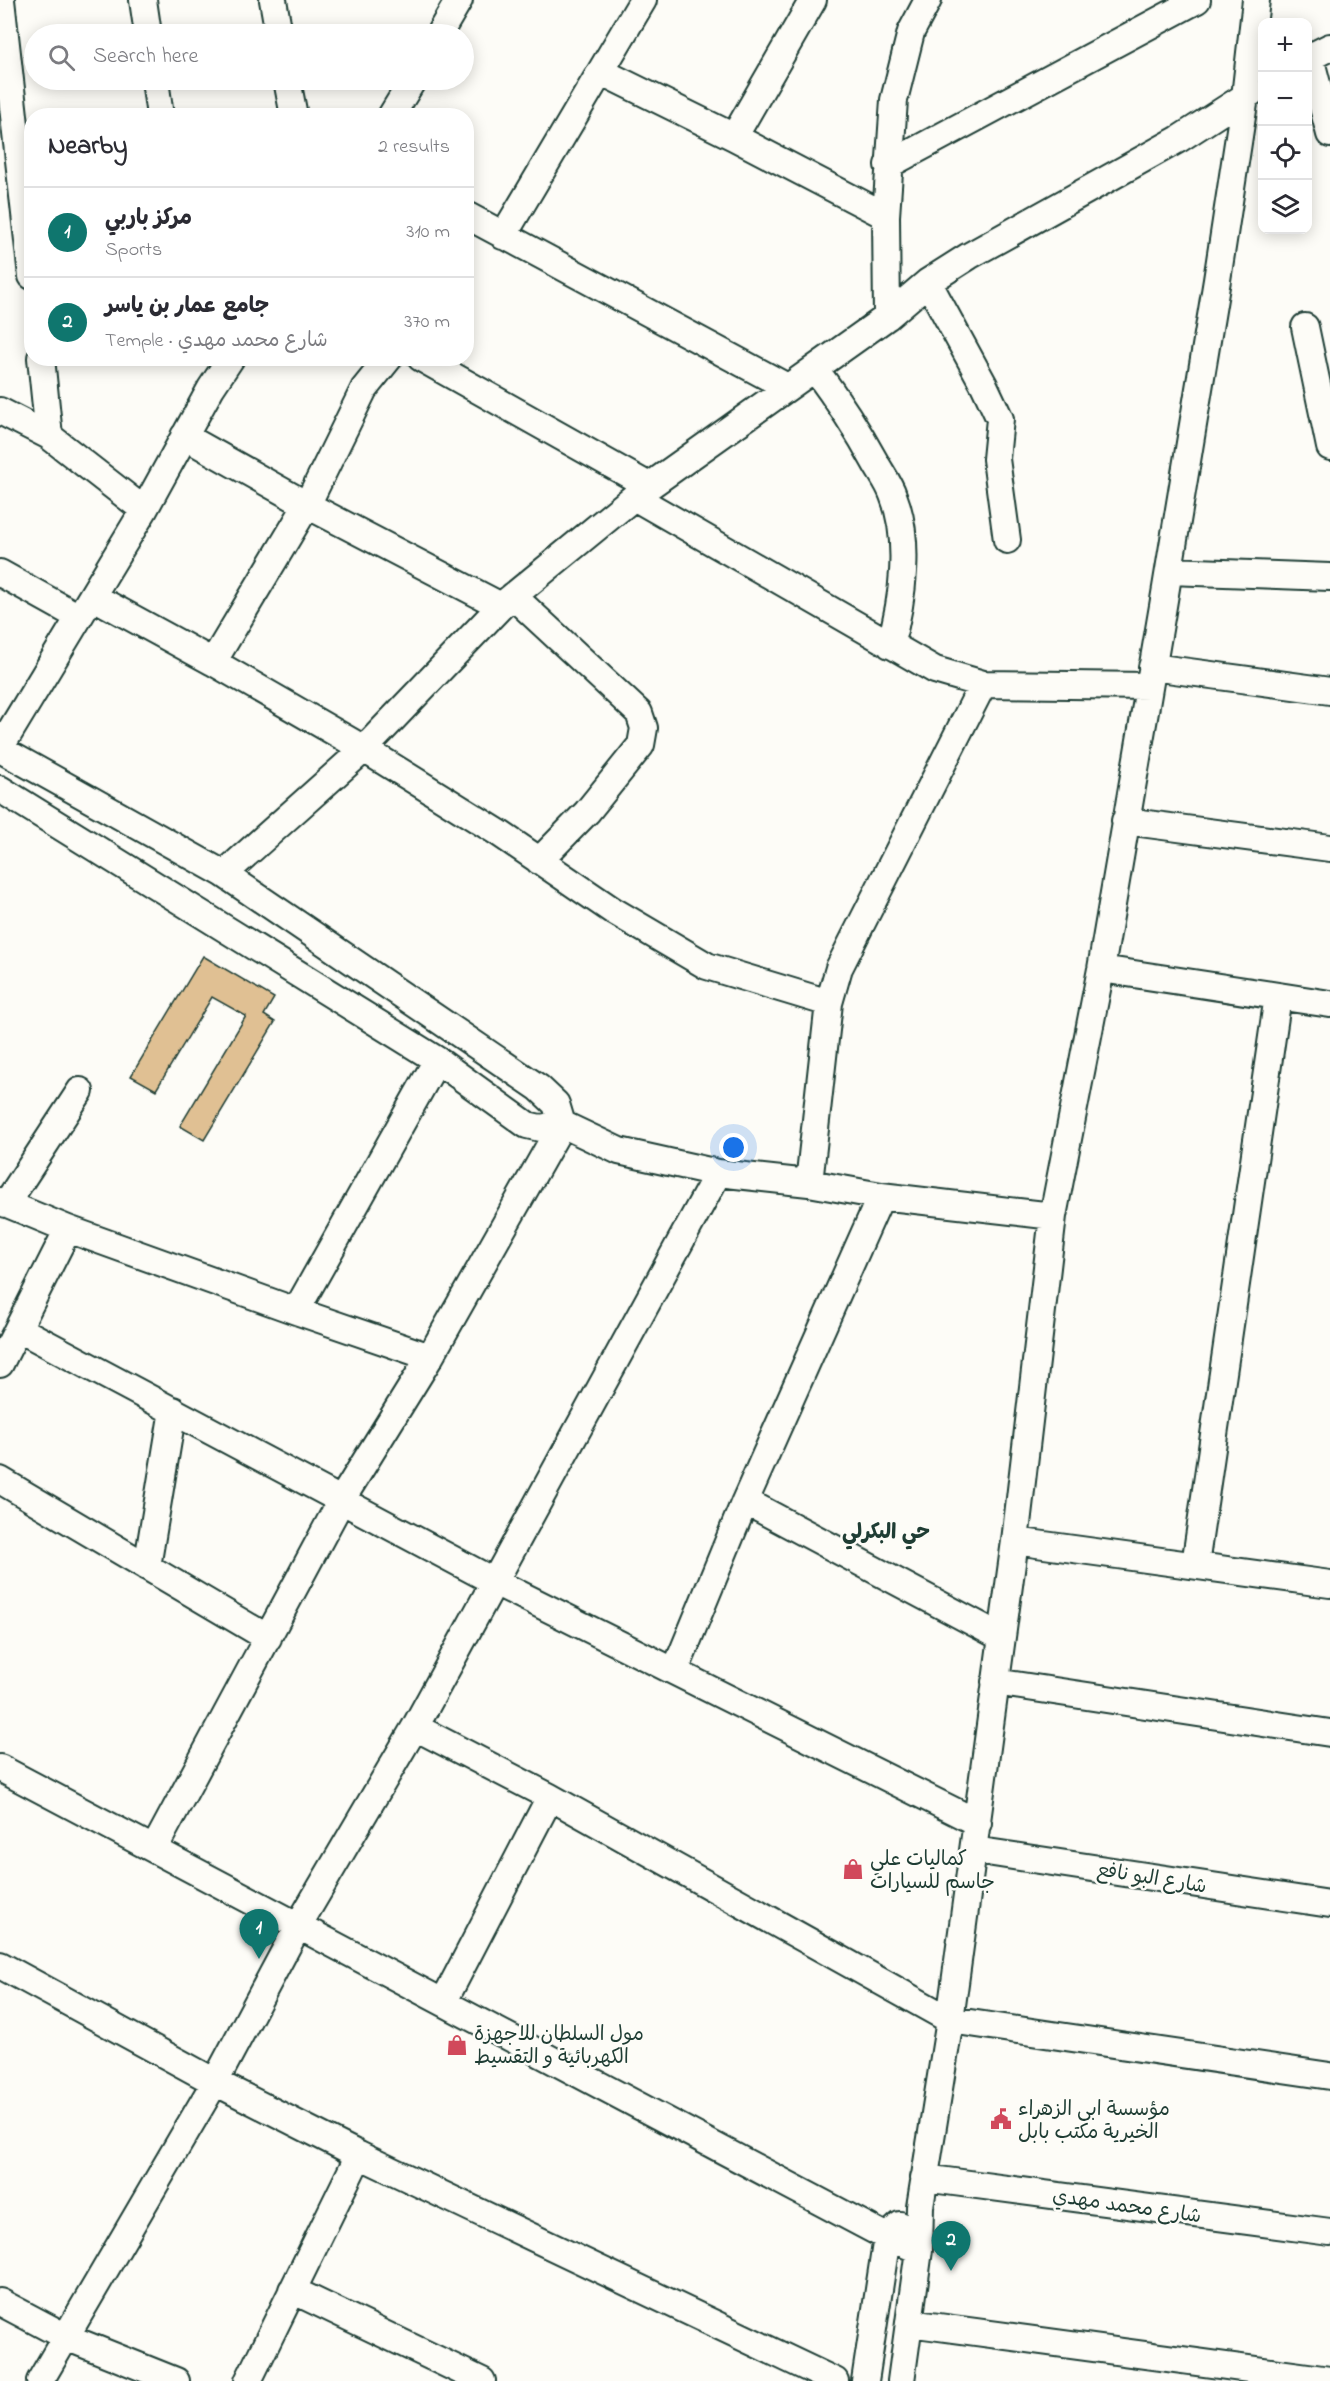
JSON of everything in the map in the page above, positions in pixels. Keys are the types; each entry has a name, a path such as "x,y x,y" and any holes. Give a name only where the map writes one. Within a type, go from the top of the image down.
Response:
{"street":[{"path":"1,0 24,205"},
{"path":"142,0 146,24"},
{"path":"273,0 277,24"},
{"path":"445,24 459,0"},
{"path":"503,236 643,0"},
{"path":"734,137 813,0"},
{"path":"888,165 1197,0"},
{"path":"901,2381 919,2250 920,2207 950,2020 1015,1541 1053,1216 1101,969 1254,92 1256,0"},
{"path":"887,317 886,216 894,100 911,32 932,4"},
{"path":"1316,54 1330,134"},
{"path":"602,72 886,216"},
{"path":"156,90 159,108"},
{"path":"289,90 292,108"},
{"path":"396,108 406,90"},
{"path":"224,874 364,749 507,601 641,491 887,317 928,282 969,256 1179,139 1254,92"},
{"path":"474,220 787,387"},
{"path":"928,282 1000,419 996,459 1006,540"},
{"path":"1305,327 1330,447"},
{"path":"41,366 49,435"},
{"path":"207,366 211,388"},
{"path":"154,1849 342,1499 430,1357 562,1124 555,1104 538,1088 224,874 0,748 144,510 211,388 226,366"},
{"path":"213,662 307,505 364,389 383,366"},
{"path":"434,366 890,645 935,670 983,684 1151,676 1330,691"},
{"path":"815,369 849,416 893,495 901,527 903,570 898,617 890,645"},
{"path":"0,411 49,435 144,510"},
{"path":"184,436 307,505 507,601 639,713 644,728 641,745 586,812 539,861"},
{"path":"1169,571 1330,577"},
{"path":"0,573 85,606 213,662 364,749 499,833 612,910 708,966 829,1003"},
{"path":"809,1183 829,1003 839,968 983,684"},
{"path":"0,789 437,1060 527,1125 540,1128 562,1124 619,1151 718,1173 809,1183 881,1196 1053,1216"},
{"path":"1125,821 1330,848"},
{"path":"1101,969 1330,1004"},
{"path":"1195,1565 1278,996"},
{"path":"296,1311 437,1060"},
{"path":"80,1091 3,1202 68,1229 430,1357"},
{"path":"40,2381 215,2082 298,1926 415,1727 718,1173"},
{"path":"675,1671 745,1501 881,1196"},
{"path":"0,1364 68,1229"},
{"path":"19,1329 495,1582 978,1823"},
{"path":"147,1567 173,1410"},
{"path":"0,1480 268,1638"},
{"path":"745,1501 1001,1636"},
{"path":"1015,1541 1330,1584"},
{"path":"995,1682 1330,1733"},
{"path":"415,1727 550,1797 950,2020 1330,2076"},
{"path":"1,1771 444,2001 887,2236 919,2250"},
{"path":"444,2001 550,1797"},
{"name":"شارع البو نافع","path":"974,1850 1330,1904"},
{"path":"3,1975 359,2154 835,2381"},
{"path":"248,2381 359,2154"},
{"name":"شارع محمد مهدي","path":"924,2178 1330,2232"},
{"path":"865,2381 887,2236 920,2207"},
{"path":"291,2290 482,2381"},
{"path":"0,2302 66,2337 176,2381"},
{"path":"909,2323 1330,2380"}],"building":[{"path":"203,956 274,998 264,1015 275,1022 204,1140 180,1126 246,1016 212,997 156,1090 131,1076"}],"place":[{"name":"كماليات علي جاسم للسيارات","path":"853,1869"},
{"name":"مركز باربي","path":"259,1959"},
{"name":"مول السلطان للاجهزة الكهربائية و التقسيط","path":"457,2045"},
{"name":"مؤسسة ابي الزهراء الخيرية مكتب بابل","path":"1001,2119"},
{"name":"جامع عمار بن ياسر","path":"951,2271"}],"district":[{"name":"حي البكرلي","path":"886,1531"}]}
